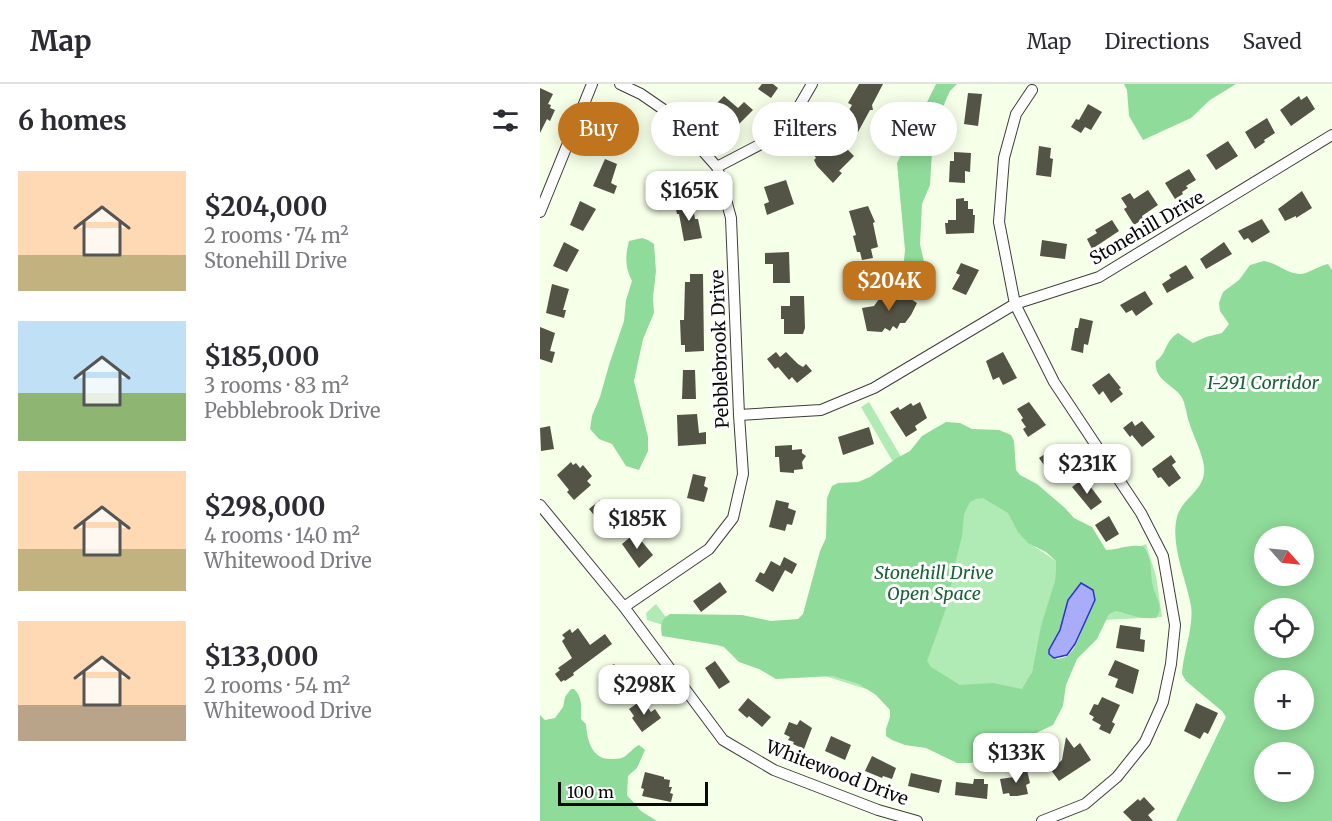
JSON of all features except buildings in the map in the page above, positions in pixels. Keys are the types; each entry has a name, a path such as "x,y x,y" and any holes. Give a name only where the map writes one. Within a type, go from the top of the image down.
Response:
{"street":[{"path":"540,212 592,84"},
{"name":"Pebblebrook Drive","path":"620,84 641,94 670,114 717,167 731,218 743,474 733,518 709,549 624,607"},
{"path":"717,167 784,132 812,84"},
{"path":"1032,90 1016,114 1004,158 999,222 1015,304 1054,382 1141,513 1164,556 1175,625 1171,664 1163,702 1145,742 1117,777 1085,804 1042,821"},
{"name":"Stonehill Drive","path":"739,415 821,410 874,388 1015,304 1098,277 1332,135"},
{"name":"Whitewood Drive","path":"540,505 624,607 723,740 774,770 878,810 917,821"}],"green space":[{"path":"936,84 957,84 950,91 945,102 927,102"},
{"path":"1124,84 1236,84 1210,100 1191,118 1143,140 1129,116 1127,90"},
{"path":"900,156 932,156 930,185 922,204 920,244 925,273 921,279 907,276 903,270 905,250 897,163"},
{"path":"642,238 654,244 656,271 654,313 643,339 634,381 648,437 648,451 639,470 626,466 612,444 599,439 590,429 592,416 624,321 626,300 632,281 626,262 629,241"},
{"name":"I-291 Corridor","path":"1264,261 1300,274 1328,264 1332,270 1332,821 1176,821 1226,717 1186,681 1182,674 1192,614 1177,550 1175,528 1180,509 1199,486 1204,471 1202,456 1183,399 1160,377 1156,361 1173,336 1178,333 1193,343 1222,333 1229,324 1220,311 1219,303 1223,292 1239,280 1250,265"},
{"name":"Stonehill Drive Open Space","path":"869,402 915,481 994,435 1035,547 1056,561 1055,581 1146,544 1156,576 1162,617 1042,623 1032,672 1025,686 1023,729 987,727 647,620 646,613 656,604 665,616 809,662 907,486 861,407"},
{"path":"946,422 960,423 972,429 999,430 1011,435 1014,441 1016,470 1020,475 1037,484 1074,518 1092,527 1106,550 1144,547 1149,558 1153,586 1160,606 1156,618 1116,611 1109,614 1097,639 1077,659 1066,685 1063,706 1053,725 1034,734 1018,748 971,763 957,763 926,748 905,745 886,736 890,710 876,695 859,684 833,676 776,679 759,669 739,662 724,647 662,636 661,632 663,621 670,614 742,615 771,621 798,619 803,614 820,551 826,538 827,498 832,486 838,483 858,482 870,477 910,451 922,436","holes":["983,498 1008,513 1018,532 1028,543 1046,552 1056,561 1055,581 1041,626 1032,672 1022,689 993,683 960,685 931,667 927,661 949,600 962,536 964,514 970,502","1068,600 1091,610 1071,652 1066,657 1057,659 1049,650 1060,630"]},
{"path":"571,689 574,689 579,696 581,719 586,724 592,748 599,756 610,759 621,758 639,745 645,750 637,768 628,776 627,795 641,811 657,821 540,821 540,715 545,720 555,718"}],"water":[{"path":"1081,583 1093,590 1095,600 1075,644 1067,655 1054,658 1049,654 1049,650 1060,630 1068,600"}]}
